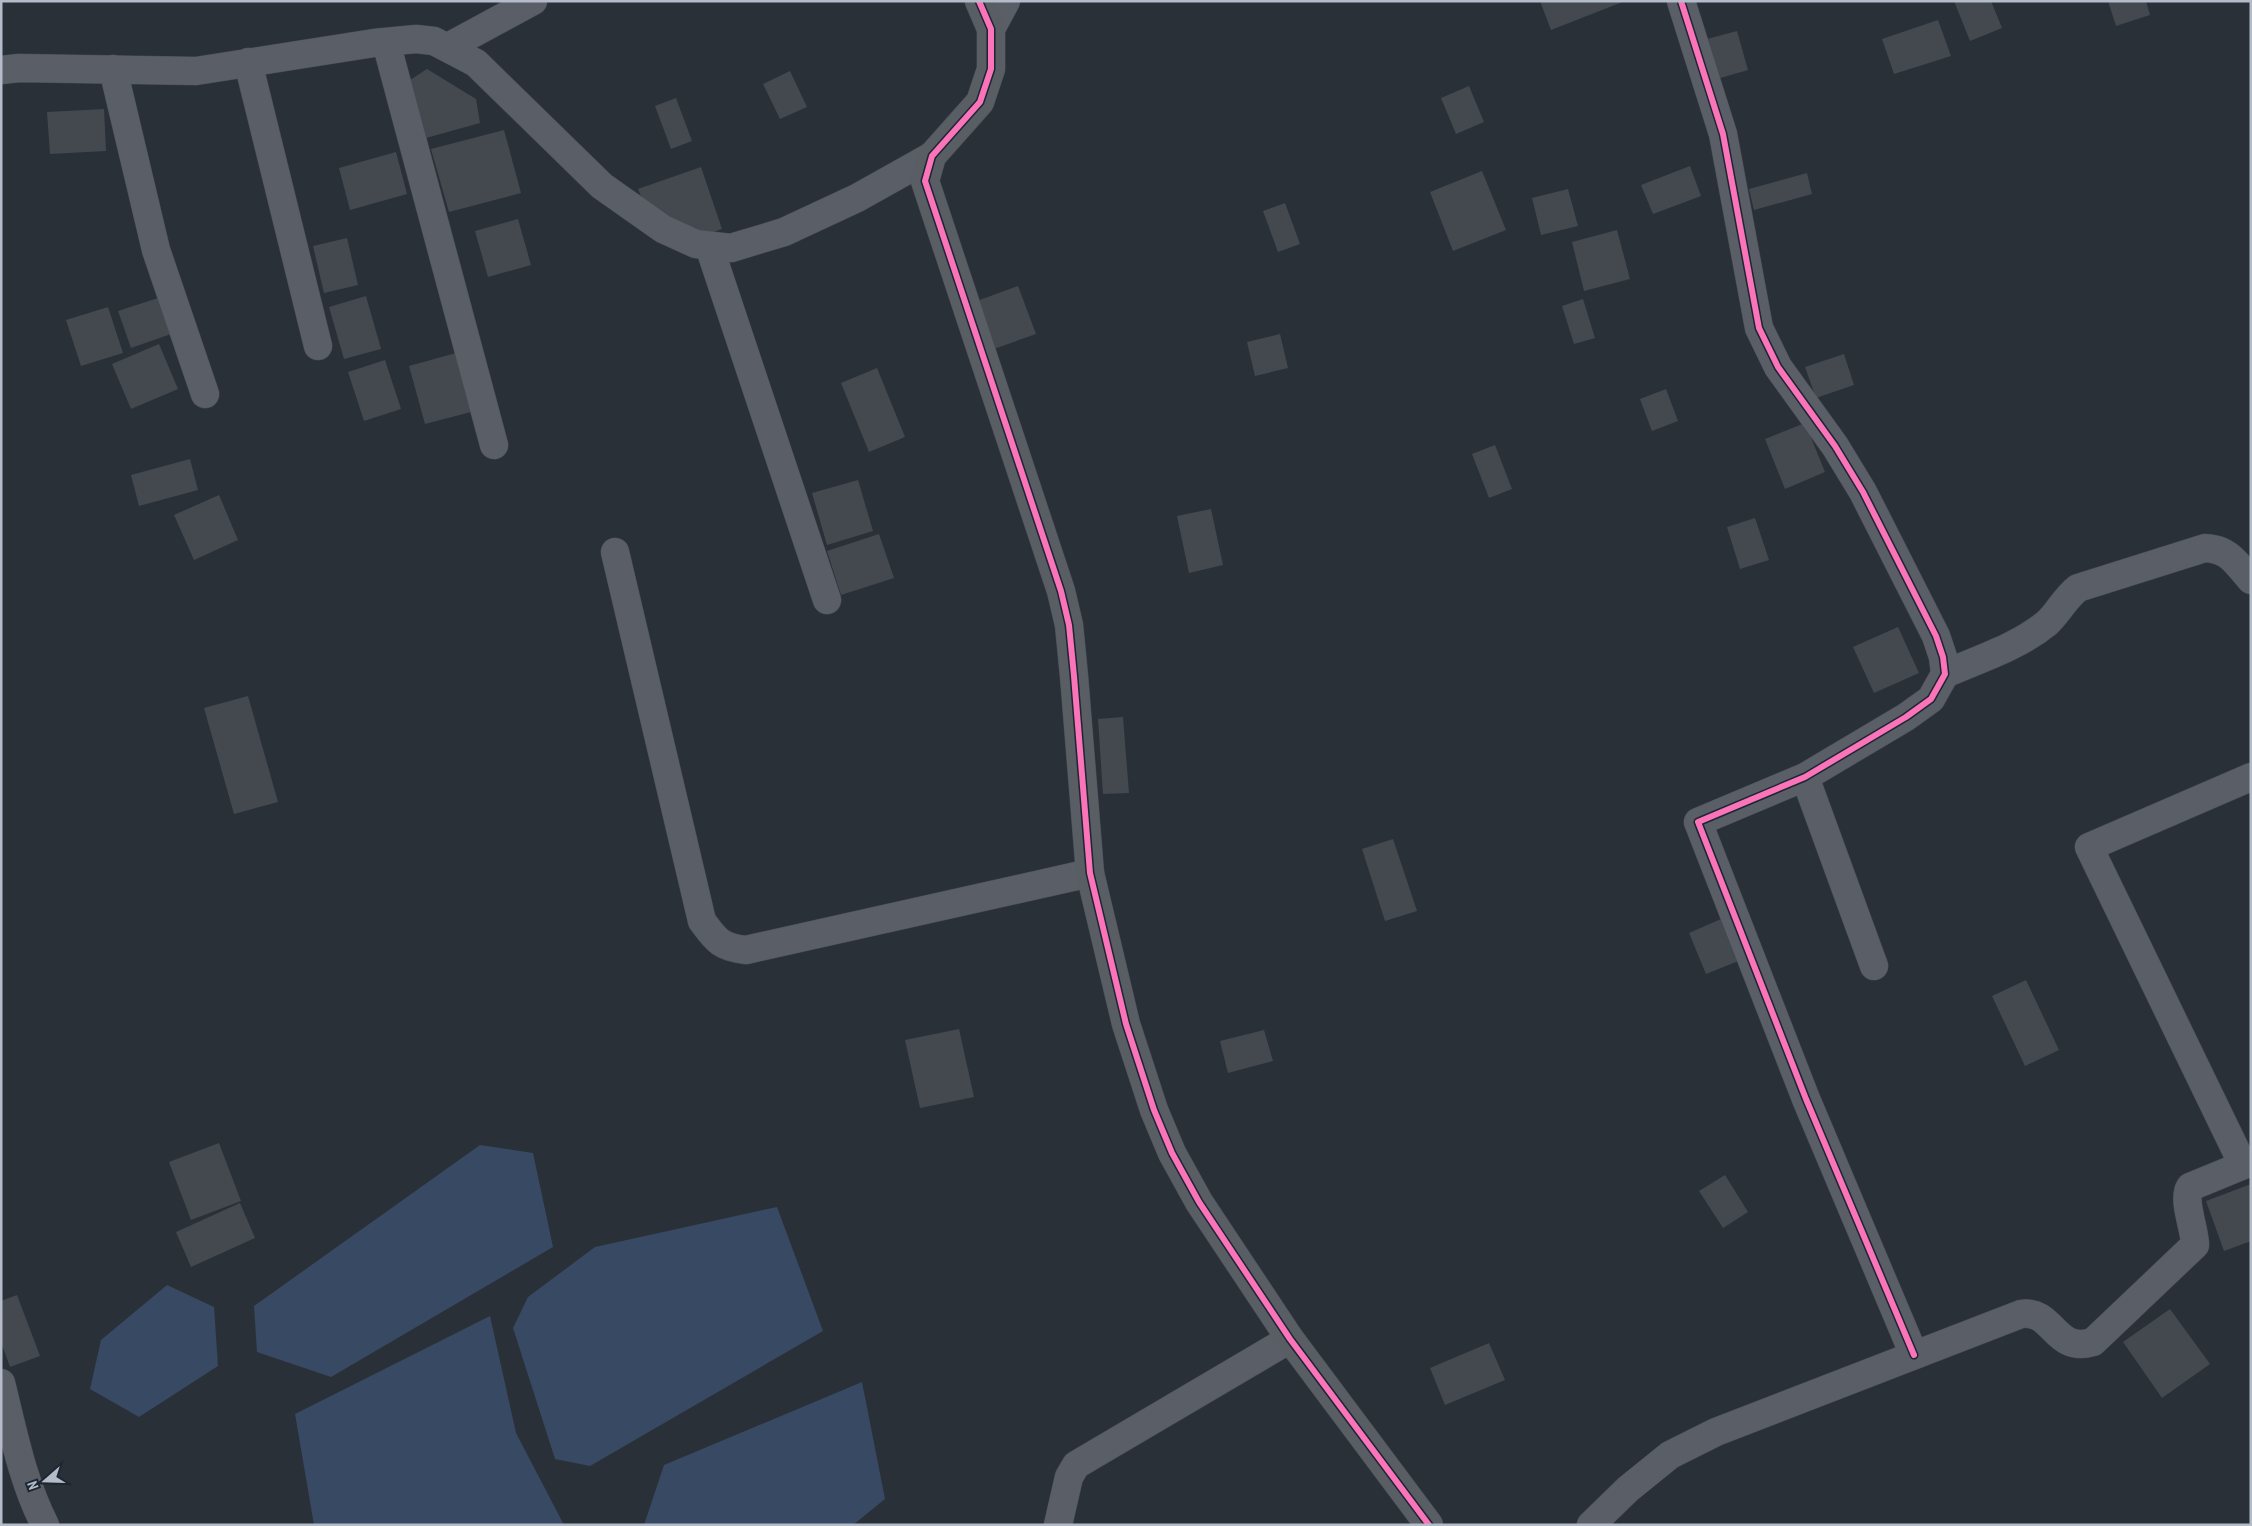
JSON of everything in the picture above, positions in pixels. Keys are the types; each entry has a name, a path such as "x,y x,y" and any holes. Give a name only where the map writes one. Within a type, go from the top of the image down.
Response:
{"street":[{"path":"448,47 533,1"},
{"path":"1,70 19,68 196,71 386,42 416,39 434,41 476,63 602,186 663,229 696,244 731,248 784,232 857,198 932,156 980,102 991,69 991,29 979,1"},
{"path":"991,29 1006,1"},
{"path":"1681,1 1723,134 1759,328 1778,367 1836,446 1863,492 1936,636 1946,674"},
{"path":"386,42 494,445"},
{"path":"248,62 318,346"},
{"path":"113,69 156,250 205,394"},
{"path":"932,156 925,181 1056,572 1067,617 1075,686 1090,873 1126,1024 1154,1110 1172,1153 1199,1202 1290,1339 1429,1525"},
{"path":"709,246 827,600"},
{"path":"1914,1354 1806,1099 1698,822 1805,777 1918,708 1931,698 1946,674 2024,639 2048,622 2065,599 2078,588 2205,548 2218,548 2230,556 2251,580"},
{"path":"615,552 702,921 718,942 731,948 746,950 1090,873"},
{"path":"1805,777 1874,966"},
{"path":"1591,1525 1628,1489 1678,1452 1716,1432 1914,1354 2030,1313 2040,1318 2069,1342 2080,1346 2093,1342 2195,1245 2195,1232 2186,1198 2190,1187 2247,1163 2089,848 2251,778"},
{"path":"1058,1525 1069,1477 1076,1465 1290,1339"},
{"path":"1,1383 17,1449 35,1506 45,1525"}],"water":[{"path":"480,1145 533,1153 553,1247 331,1377 257,1352 254,1306"},
{"path":"777,1207 823,1331 590,1466 555,1459 513,1328 528,1297 595,1247"},
{"path":"167,1285 214,1307 218,1366 139,1417 90,1389 101,1340"},
{"path":"490,1316 516,1433 564,1525 314,1525 295,1414"},
{"path":"862,1382 885,1499 853,1525 644,1525 664,1465"}],"building":[{"path":"1540,1 1625,1 1551,30"},
{"path":"1954,1 1991,1 2002,28 1970,41"},
{"path":"2108,1 2146,1 2150,15 2116,26"},
{"path":"1938,20 1951,56 1894,74 1882,39"},
{"path":"1737,31 1748,70 1717,79 1707,39"},
{"path":"427,69 476,99 480,123 426,138 410,80"},
{"path":"790,71 807,107 780,119 763,84"},
{"path":"1469,86 1484,122 1456,134 1441,98"},
{"path":"676,98 692,141 671,149 655,106"},
{"path":"104,109 106,151 50,154 47,112"},
{"path":"504,130 521,193 449,212 431,149"},
{"path":"396,152 407,194 350,210 339,168"},
{"path":"1690,166 1701,196 1653,214 1641,185"},
{"path":"701,167 722,229 705,235 645,206 638,189"},
{"path":"1482,171 1506,230 1453,251 1430,192"},
{"path":"1807,173 1812,194 1754,210 1749,189"},
{"path":"1568,189 1578,226 1541,235 1532,198"},
{"path":"1285,203 1300,244 1278,252 1263,211"},
{"path":"518,219 531,265 488,277 475,231"},
{"path":"1617,230 1630,279 1584,291 1572,242"},
{"path":"347,238 358,285 324,293 313,246"},
{"path":"1018,286 1036,334 991,350 974,302"},
{"path":"366,296 381,349 344,359 329,307"},
{"path":"158,298 171,334 131,348 118,311"},
{"path":"1583,299 1595,338 1574,344 1562,306"},
{"path":"108,307 123,353 81,366 66,320"},
{"path":"1280,334 1288,368 1255,376 1247,342"},
{"path":"159,344 178,389 131,409 112,364"},
{"path":"456,353 471,412 425,424 409,366"},
{"path":"1844,354 1854,385 1816,398 1805,367"},
{"path":"385,360 401,409 364,421 348,372"},
{"path":"877,368 905,437 869,452 841,383"},
{"path":"1666,389 1678,421 1652,431 1640,399"},
{"path":"1805,423 1825,472 1785,489 1765,439"},
{"path":"1495,445 1512,489 1489,498 1472,454"},
{"path":"190,459 198,490 139,506 131,475"},
{"path":"858,480 873,531 827,545 812,493"},
{"path":"219,495 238,540 194,560 174,515"},
{"path":"1211,509 1223,565 1189,573 1177,516"},
{"path":"1755,518 1769,560 1740,569 1727,527"},
{"path":"879,534 894,578 841,595 827,551"},
{"path":"1898,627 1919,673 1874,693 1853,647"},
{"path":"248,696 278,802 234,814 204,708"},
{"path":"1123,717 1129,793 1103,794 1098,719"},
{"path":"1393,839 1417,911 1385,921 1362,849"},
{"path":"1728,916 1746,958 1706,974 1689,933"},
{"path":"2026,980 2059,1050 2025,1066 1992,996"},
{"path":"959,1029 974,1097 920,1108 905,1040"},
{"path":"1264,1030 1273,1061 1228,1073 1220,1041"},
{"path":"219,1143 241,1201 191,1220 169,1162"},
{"path":"1725,1175 1748,1212 1723,1228 1699,1191"},
{"path":"2251,1184 2251,1241 2224,1251 2206,1201"},
{"path":"240,1203 255,1238 191,1267 176,1232"},
{"path":"17,1295 40,1356 10,1367 1,1342 1,1301"},
{"path":"2170,1309 2210,1364 2162,1398 2123,1342"},
{"path":"1489,1343 1505,1380 1445,1405 1430,1368"}],"cycle path":[{"path":"979,1 991,29 991,69 980,102 932,156 925,181 1061,591 1069,625 1090,873 1126,1024 1154,1110 1172,1153 1199,1202 1290,1339 1429,1525"},
{"path":"1681,1 1723,134 1759,328 1778,367 1835,446 1863,492 1936,636 1943,657 1945,674 1931,699 1906,717 1805,777 1698,822 1806,1099 1914,1355"}]}
